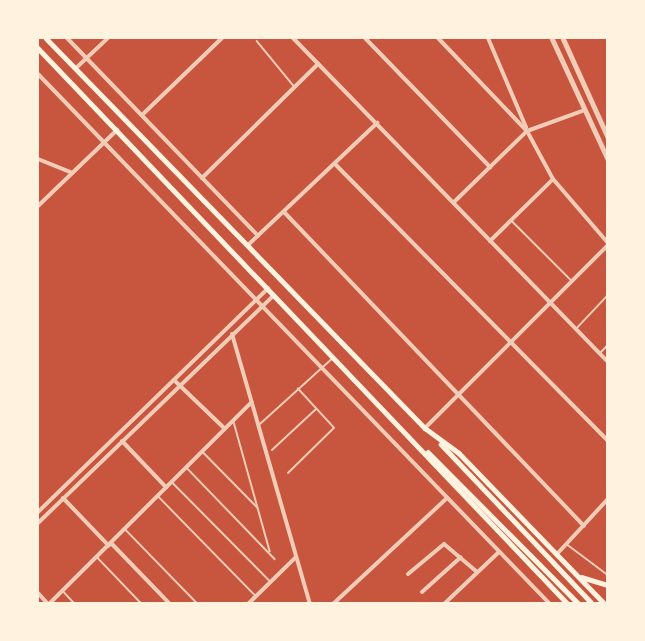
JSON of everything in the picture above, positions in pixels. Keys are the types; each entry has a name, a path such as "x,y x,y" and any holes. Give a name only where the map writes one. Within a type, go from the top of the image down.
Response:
{"main road":[{"path":"46,38 425,428 459,453 604,603"},
{"path":"38,48 334,357 579,603"},
{"path":"141,155 152,146"},
{"path":"154,169 164,159"},
{"path":"438,439 591,602"},
{"path":"425,450 439,472 568,603"},
{"path":"581,577 608,585"}],"street":[{"path":"67,38 258,236"},
{"path":"76,68 108,38"},
{"path":"142,115 222,38"},
{"path":"365,38 490,167"},
{"path":"438,38 527,131"},
{"path":"425,428 551,305 608,244 553,179 527,131 488,38"},
{"path":"552,38 582,111 608,159"},
{"path":"563,38 608,137"},
{"path":"296,39 608,362"},
{"path":"202,178 318,64"},
{"path":"38,74 550,603"},
{"path":"454,202 527,131 582,111"},
{"path":"248,245 377,123"},
{"path":"38,206 117,130"},
{"path":"38,159 72,173"},
{"path":"335,164 608,441"},
{"path":"490,241 553,179"},
{"path":"284,212 584,526"},
{"path":"38,512 268,288"},
{"path":"38,523 274,294"},
{"path":"232,334 310,603"},
{"path":"174,380 224,428"},
{"path":"38,593 48,603 63,590 252,402"},
{"path":"122,441 166,487"},
{"path":"63,498 170,603"},
{"path":"333,603 447,498"},
{"path":"557,554 608,499"},
{"path":"408,574 443,544 477,572"},
{"path":"444,603 499,552"},
{"path":"248,603 296,557"},
{"path":"422,592 461,557"}],"lane":[{"path":"257,41 295,87"},
{"path":"511,220 573,282"},
{"path":"575,330 608,295"},
{"path":"599,354 608,345"},
{"path":"259,425 334,357"},
{"path":"288,472 334,428 298,389"},
{"path":"272,450 315,410"},
{"path":"233,419 270,551"},
{"path":"203,451 259,509"},
{"path":"186,468 276,559"},
{"path":"172,482 270,582"},
{"path":"158,496 256,596"},
{"path":"125,529 198,603"},
{"path":"567,544 608,575"},
{"path":"97,557 142,603"},
{"path":"63,590 75,603"}]}
